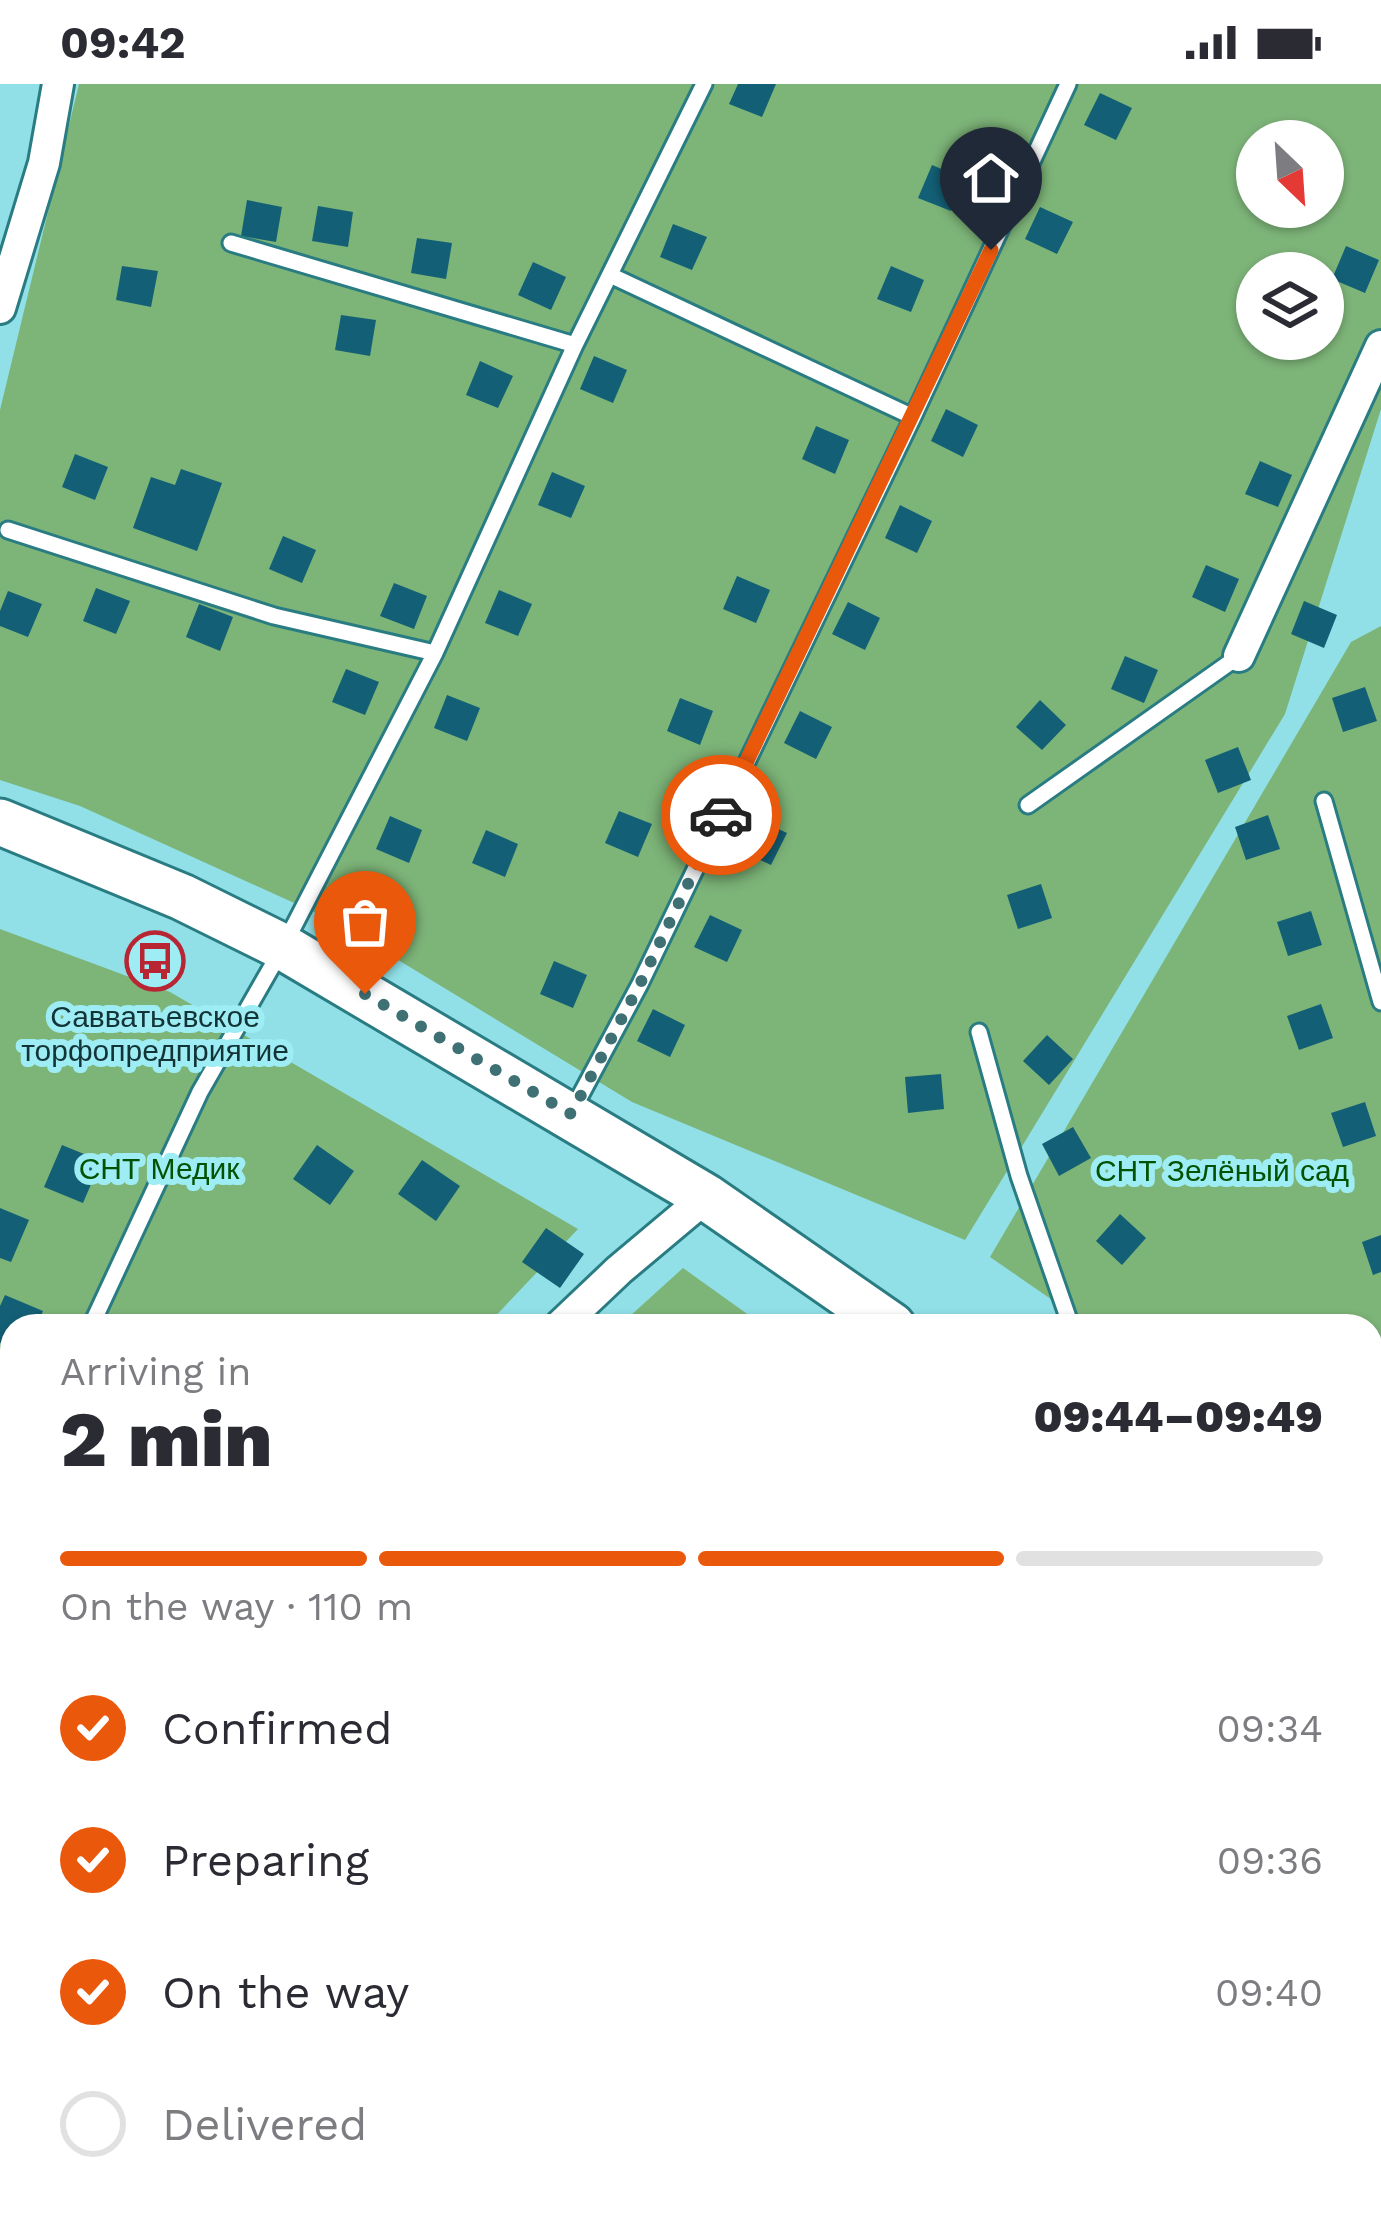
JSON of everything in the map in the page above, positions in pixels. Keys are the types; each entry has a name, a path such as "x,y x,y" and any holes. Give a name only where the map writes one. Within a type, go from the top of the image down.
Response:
{"main road":[{"path":"0,822 182,897 283,946 706,1197 875,1314"}],"street":[{"path":"0,308 44,164 58,84"},
{"path":"1239,656 1381,346"},
{"path":"573,1314 706,1197"}],"lane":[{"path":"97,1314 200,1092 283,946 435,653 575,344 704,84"},
{"path":"571,1114 640,984 1068,84"},
{"path":"231,243 575,344"},
{"path":"610,275 913,417"},
{"path":"8,530 274,616 435,653"},
{"path":"1028,806 1239,656"},
{"path":"1324,801 1381,1002"},
{"path":"979,1032 1019,1176 1067,1314"}],"green space":[{"path":"79,84 1381,84 1381,409 1285,714 965,1240 632,1102 334,921 80,806 0,780 0,410"},
{"name":"СНТ Зелёный сад","path":"1381,626 1381,1314 1073,1314 990,1257 1351,642"},
{"name":"СНТ Медик","path":"0,929 170,992 578,1229 497,1314 0,1314"},
{"path":"683,1268 747,1314 632,1314"}],"building":[{"path":"738,84 776,84 762,117 729,104"},
{"path":"1100,93 1132,108 1116,140 1084,125"},
{"path":"932,165 965,179 951,211 918,198"},
{"path":"247,200 282,207 276,242 241,236"},
{"path":"318,206 353,212 348,247 312,241"},
{"path":"1040,207 1073,222 1057,254 1025,239"},
{"path":"673,224 707,237 692,270 660,257"},
{"path":"417,238 452,243 446,279 411,273"},
{"path":"1346,246 1379,260 1365,293 1344,284"},
{"path":"533,262 566,277 551,310 518,295"},
{"path":"122,266 158,271 151,307 116,300"},
{"path":"891,266 924,280 911,312 877,299"},
{"path":"341,315 376,320 370,356 335,350"},
{"path":"594,356 627,370 613,403 580,389"},
{"path":"480,361 513,376 498,408 466,395"},
{"path":"946,409 978,425 963,457 931,441"},
{"path":"816,426 849,440 835,474 802,459"},
{"path":"75,454 108,467 95,500 62,487"},
{"path":"1260,461 1292,475 1278,507 1245,494"},
{"path":"181,469 222,483 197,551 133,528 151,477 175,485"},
{"path":"552,472 585,486 571,518 538,505"},
{"path":"900,505 932,521 917,553 885,538"},
{"path":"283,536 316,550 302,583 269,569"},
{"path":"1206,565 1239,579 1225,612 1192,597"},
{"path":"737,576 770,590 756,623 723,609"},
{"path":"394,583 427,596 414,629 380,616"},
{"path":"96,588 130,601 116,634 83,621"},
{"path":"499,590 532,604 518,636 485,623"},
{"path":"8,591 42,604 28,637 0,626"},
{"path":"1304,601 1337,615 1324,648 1291,634"},
{"path":"848,602 880,618 865,650 832,634"},
{"path":"199,604 233,617 220,651 186,637"},
{"path":"1125,656 1158,670 1144,703 1111,689"},
{"path":"346,669 379,682 365,715 332,702"},
{"path":"1365,687 1377,721 1343,732 1332,698"},
{"path":"447,695 480,708 467,741 434,728"},
{"path":"680,698 713,711 700,745 667,731"},
{"path":"1040,700 1066,725 1042,750 1016,727"},
{"path":"800,711 832,727 816,759 784,743"},
{"path":"1238,747 1251,780 1218,793 1205,760"},
{"path":"619,811 652,824 638,857 605,843"},
{"path":"1268,815 1280,849 1246,860 1235,827"},
{"path":"390,816 422,830 409,863 376,849"},
{"path":"755,818 787,833 771,865 739,850"},
{"path":"486,830 518,844 505,877 472,863"},
{"path":"1041,884 1052,918 1018,929 1007,895"},
{"path":"1311,911 1322,945 1288,956 1277,922"},
{"path":"710,915 742,930 727,962 694,947"},
{"path":"554,961 587,975 573,1008 540,994"},
{"path":"1321,1004 1333,1038 1299,1050 1287,1016"},
{"path":"653,1009 685,1025 670,1057 637,1041"},
{"path":"1047,1035 1073,1059 1049,1085 1023,1061"},
{"path":"941,1074 944,1109 908,1113 905,1077"},
{"path":"1365,1102 1376,1136 1343,1147 1331,1113"},
{"path":"1073,1127 1091,1158 1059,1176 1042,1144"},
{"path":"62,1145 101,1161 83,1203 44,1187"},
{"path":"317,1145 354,1171 330,1205 293,1179"},
{"path":"422,1160 460,1186 436,1221 398,1194"},
{"path":"0,1208 29,1220 11,1262 0,1258"},
{"path":"1120,1214 1146,1238 1122,1265 1096,1241"},
{"path":"546,1228 584,1254 560,1288 522,1262"},
{"path":"1381,1235 1381,1272 1373,1275 1362,1242"},
{"path":"5,1295 43,1311 0,1314"}],"way so far":[{"path":"365,994 571,1114 721,815"}],"place":[{"name":"Савватьевское торфопредприятие","path":"155,961"}],"route":[{"path":"721,815 991,250"}]}
